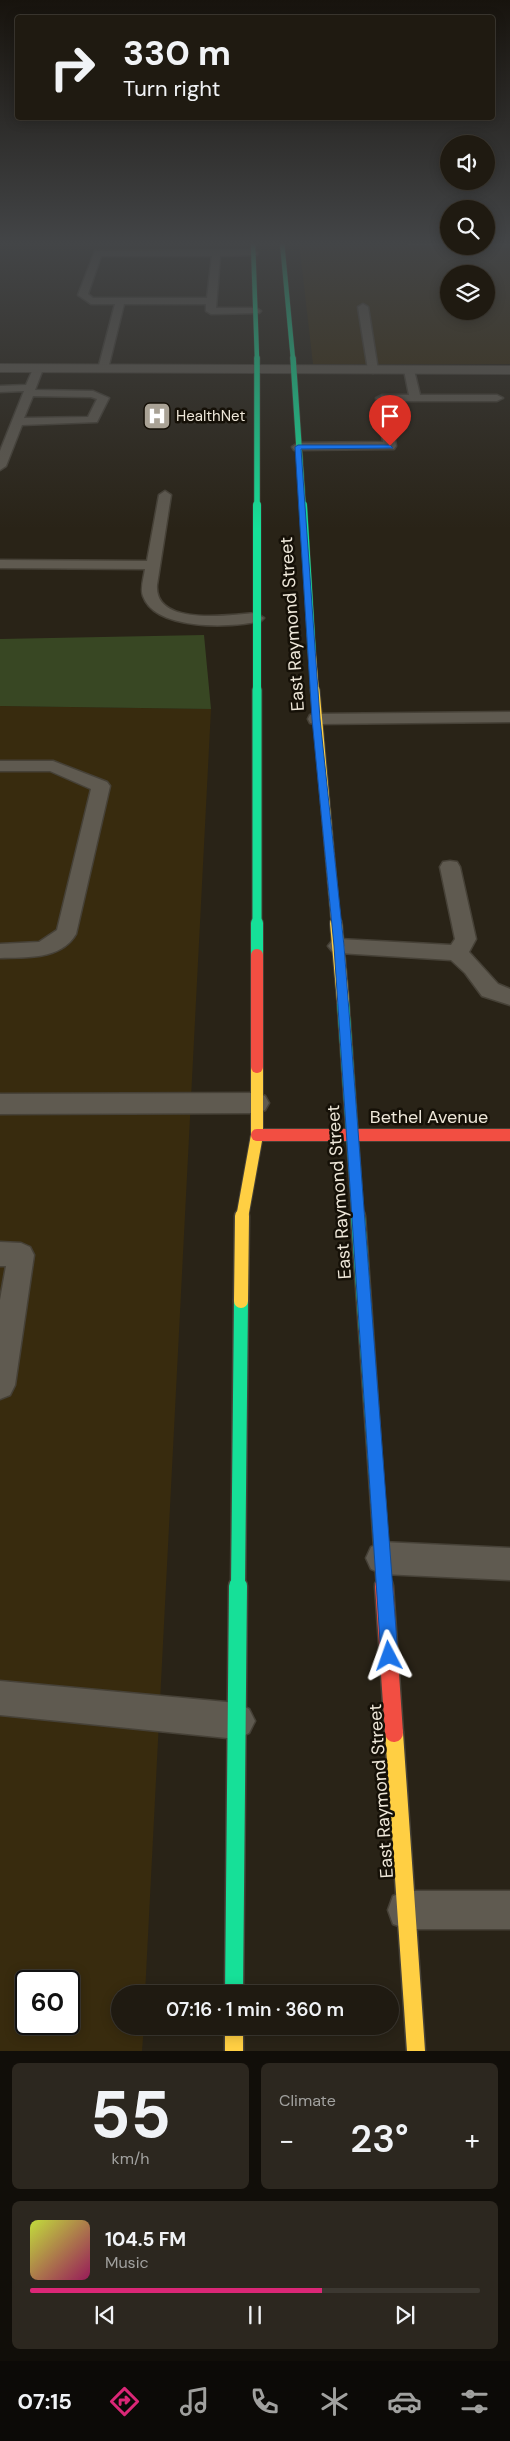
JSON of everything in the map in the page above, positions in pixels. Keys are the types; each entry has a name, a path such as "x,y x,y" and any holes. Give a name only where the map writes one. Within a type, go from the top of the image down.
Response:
{"main road":[{"name":"East Raymond Street","path":"234,1985 242,1212 257,1135 256,338"},
{"name":"East Raymond Street","path":"291,338 316,719 339,946 416,2051"},
{"name":"Bethel Avenue","path":"257,1135 510,1135"},
{"path":"234,2035 234,2051"}],"street":[{"path":"0,368 103,370 510,370"}],"lane":[{"path":"103,370 111,338"},
{"path":"368,338 373,370"},
{"path":"0,466 38,369"},
{"path":"409,370 415,398"},
{"path":"0,389 93,394 104,398 93,420 17,422"},
{"path":"298,447 390,446 382,398 497,398"},
{"path":"165,495 152,565 150,595 156,607 175,618 256,618"},
{"path":"0,564 152,565"},
{"path":"316,719 510,717"},
{"path":"0,766 54,766 102,786 66,934 43,949 0,950"},
{"path":"450,866 466,939 458,953"},
{"path":"339,946 458,953 473,968 490,990 510,997"},
{"path":"0,1104 257,1103"},
{"path":"0,1254 22,1255 0,1385"},
{"path":"382,1558 510,1564"},
{"path":"0,1698 237,1721"},
{"path":"407,1910 510,1910"}],"shaded area":[{"path":"310,338 510,338 510,364 313,364"},
{"path":"0,706 211,709 145,1985 111,1985 111,2035 143,2035 142,2051 0,2051"}],"green space":[{"path":"204,635 211,709 0,706 0,639"}],"traffic: fast":[{"path":"256,338 257,955"},
{"path":"292,338 312,654"},
{"path":"343,1001 382,1562"},
{"path":"234,1985 241,1301"}],"traffic: slow":[{"path":"312,654 343,1001"},
{"path":"241,1301 242,1211 257,1135 257,1067"},
{"path":"394,1733 416,2051"},
{"path":"234,2035 234,2051"}],"traffic: jam":[{"path":"257,955 257,1067"},
{"path":"257,1135 510,1135"},
{"path":"382,1562 394,1733"}],"place":[{"name":"HealthNet","path":"157,416"}],"route":[{"path":"389,1656 339,946 316,719 298,447 390,446"}]}
